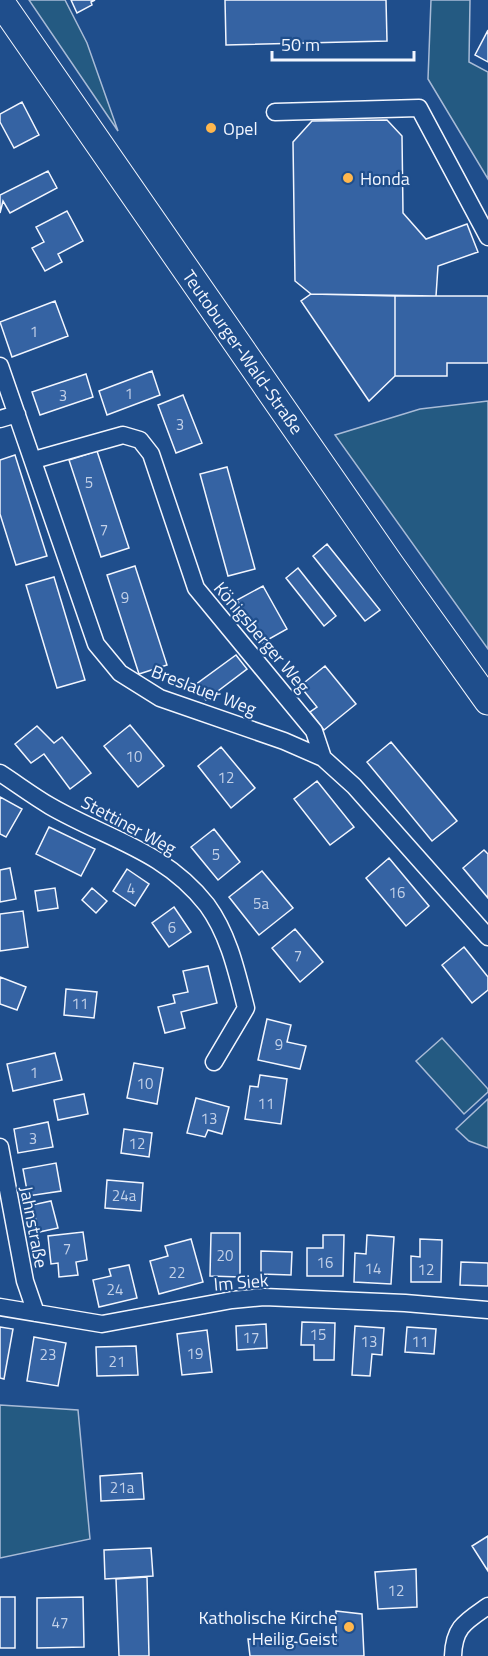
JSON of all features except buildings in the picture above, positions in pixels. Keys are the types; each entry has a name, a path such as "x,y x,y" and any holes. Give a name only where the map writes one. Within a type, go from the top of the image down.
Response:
{"main road":[{"name":"Teutoburger-Wald-Straße","path":"2,10 488,701"}],"street":[{"path":"275,112 419,108 488,237"},
{"name":"Breslauer Weg","path":"0,366 96,644 107,660 120,673 160,698 284,741 323,758 354,786 488,937"},
{"path":"0,419 17,414"},
{"name":"Königsberger Weg","path":"34,460 123,435 140,440 151,454 196,588 314,731 323,758"},
{"name":"Stettiner Weg","path":"0,773 50,806 162,861 180,876 208,907 230,949 246,1008 214,1062"},
{"name":"Jahnstraße","path":"0,1147 25,1281 36,1313"},
{"name":"Im Siek","path":"0,1306 102,1324 232,1300 264,1298 405,1303 488,1310"},
{"path":"453,1656 454,1637 465,1622 488,1606"}],"shaded area":[{"path":"29,0 65,0 87,43 118,131"},
{"path":"431,0 470,0 469,62 488,72 488,179 428,79"},
{"path":"488,401 488,649 335,435 420,409"},
{"path":"442,1038 488,1089 488,1092 464,1114 416,1061"},
{"path":"488,1099 488,1148 469,1141 456,1129"},
{"path":"0,1405 78,1410 90,1539 0,1558"}],"place":[{"name":"Opel","path":"211,128"},
{"name":"Honda","path":"348,178"},
{"name":"Katholische Kirche Heilig Geist","path":"349,1627"}]}
